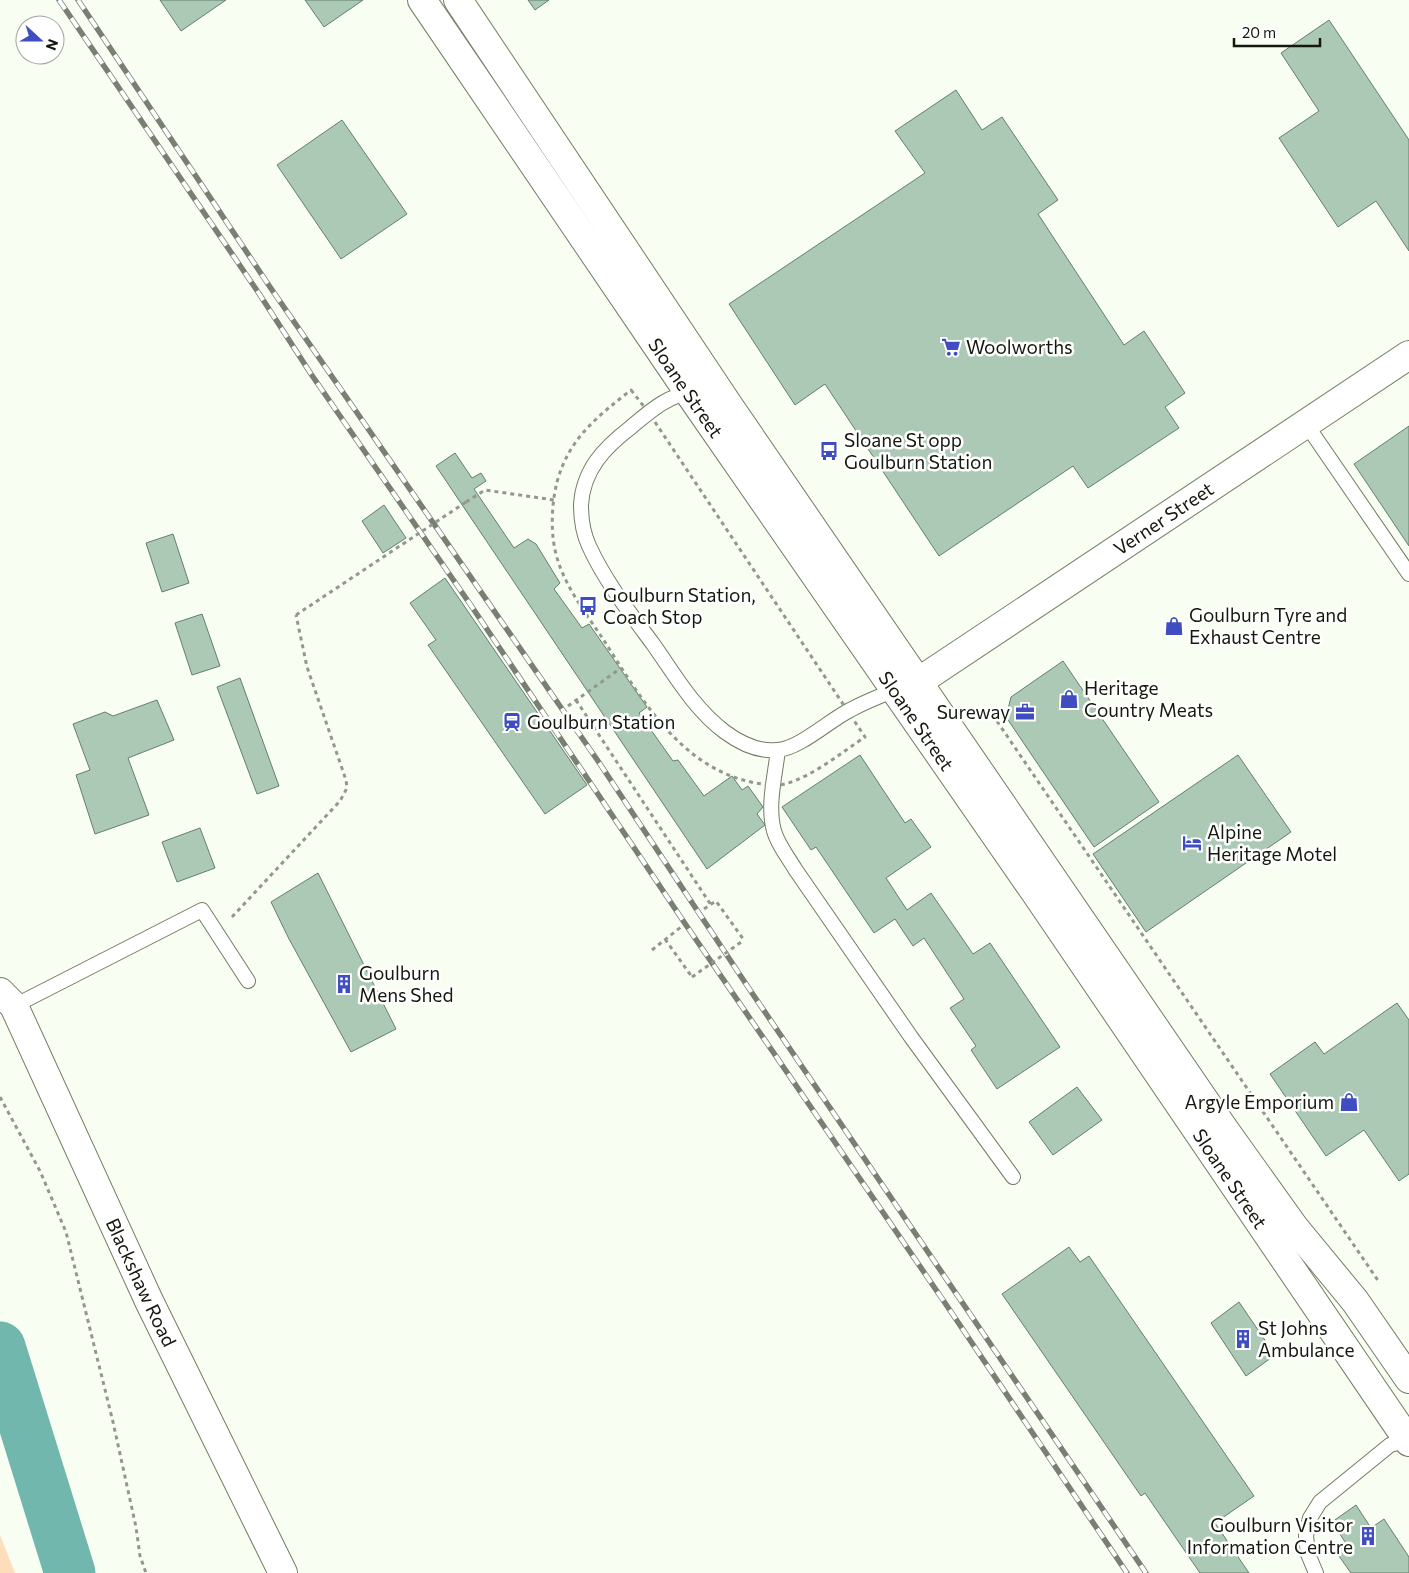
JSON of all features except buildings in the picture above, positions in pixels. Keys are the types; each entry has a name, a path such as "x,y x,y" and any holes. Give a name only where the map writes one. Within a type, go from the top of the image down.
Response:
{"street":[{"name":"Sloane Street","path":"422,0 664,357 787,533 906,686 1294,1227 1355,1301 1409,1379"},
{"name":"Sloane Street","path":"458,0 729,406 1037,895 1372,1389 1404,1442"},
{"name":"Verner Street","path":"906,686 1409,355"},
{"name":"Blackshaw Road","path":"7,999 149,1301 283,1573"}],"lane":[{"path":"662,404 668,382 668,371 664,357"},
{"path":"729,406 699,393 689,393 662,404 649,413 612,442 599,456 588,475 584,487 581,505 582,526 589,545 615,592 696,705 718,726 740,742 758,749 778,750 801,740 849,710 906,686"},
{"path":"1306,424 1409,574"},
{"path":"778,750 772,817 774,831 778,840 795,869 906,1029 1013,1177"},
{"path":"7,999 202,910 248,981"},
{"path":"1316,1573 1308,1554 1306,1536 1310,1518 1320,1502 1404,1442"}],"path":[{"path":"630,390 649,413 849,710 865,737"},
{"path":"214,928 230,919 340,801 347,788 346,780 307,667 296,614 485,490 554,500"},
{"path":"568,706 621,668"},
{"path":"576,700 711,905"},
{"path":"988,708 1381,1284"},
{"path":"666,939 692,977 744,940 716,901 704,909"},
{"path":"652,950 680,927"},
{"path":"0,1097 40,1172 66,1232 113,1422 136,1527 140,1556 146,1573"}],"shaded area":[{"path":"0,1535 15,1573 0,1573"}],"waterway":[{"path":"0,1347 70,1573"}],"railway":[{"path":"59,0 258,292 311,374 470,604 1127,1573"},
{"path":"78,0 270,287 598,761 752,993 1146,1573"}],"place":[{"name":"Woolworths","path":"951,347"},
{"name":"Sloane St opp Goulburn Station","path":"829,451"},
{"name":"Goulburn Station, Coach Stop","path":"588,606"},
{"name":"Goulburn Tyre and Exhaust Centre","path":"1174,626"},
{"name":"Heritage Country Meats","path":"1069,699"},
{"name":"Sureway","path":"1025,712"},
{"name":"Goulburn Station","path":"512,722"},
{"name":"Alpine Heritage Motel","path":"1192,843"},
{"name":"Goulburn Mens Shed","path":"344,984"},
{"name":"Argyle Emporium","path":"1349,1102"},
{"name":"St Johns Ambulance","path":"1243,1339"},
{"name":"Goulburn Visitor Information Centre","path":"1368,1536"}]}
